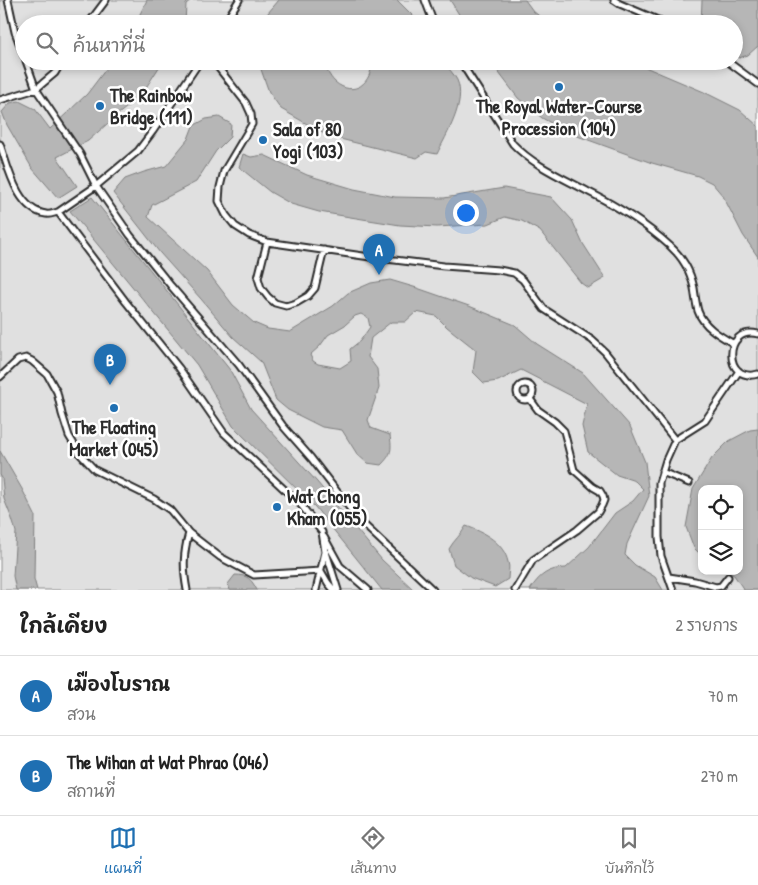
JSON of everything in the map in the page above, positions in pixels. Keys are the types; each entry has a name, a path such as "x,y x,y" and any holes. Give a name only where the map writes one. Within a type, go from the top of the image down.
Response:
{"lane":[{"path":"8,0 15,32"},
{"path":"95,15 106,0"},
{"path":"230,15 239,0"},
{"path":"424,0 430,15"},
{"path":"614,0 644,15"},
{"path":"29,70 36,89 80,154 96,186 130,235 239,365 283,426 311,458 359,520 434,590"},
{"path":"0,100 36,89 56,70"},
{"path":"0,144 17,190 25,203 32,209 46,214 58,212 96,186 138,151 194,70"},
{"path":"220,70 246,103 251,114 252,124 224,171 220,187 219,201 235,226 248,235 267,242 370,257 514,273 523,280 544,309 592,340 605,352 675,440"},
{"path":"466,70 513,144 523,154 541,166 636,218 680,256 687,265 694,286 698,312 717,334 734,344"},
{"path":"739,70 758,84"},
{"path":"58,212 126,302 180,368 224,433 301,505 322,532 340,566 368,590"},
{"path":"267,242 258,278 261,288 268,297 276,303 286,306 308,296 315,288 324,250"},
{"path":"758,334 746,334 738,338 731,354 733,363 739,371 748,375 758,374"},
{"path":"0,377 18,360 26,358 32,361 47,374 57,392 69,436 80,454 95,470 154,499 170,510 189,533 220,556 254,574 321,570"},
{"path":"673,590 661,556 659,537 659,483 662,472 675,440 705,420 739,371"},
{"path":"515,590 533,560 577,530 598,512 604,500 600,491 574,470 564,431 556,422 538,410 530,399"},
{"path":"662,472 689,482"},
{"path":"322,532 325,552 338,590"},
{"path":"187,590 184,576 184,551 189,533"},
{"path":"316,590 325,552"},
{"path":"321,570 334,590"},
{"path":"669,577 695,580 716,587 721,586 728,576"}],"shaded area":[{"path":"0,0 758,0 758,590 0,590"},
{"path":"147,0 191,0 186,4 185,15 140,15"},
{"path":"279,0 397,0 412,15 266,15"},
{"path":"450,0 525,0 538,15 459,15"},
{"path":"702,0 758,0 758,46 748,55 743,57 743,15 701,15"},
{"path":"105,70 157,70 140,97 88,141 57,157 77,186 58,198 32,168 7,125 2,112 10,103 19,101 35,109 50,129 87,94"},
{"path":"261,70 327,70 335,82 349,89 361,86 369,76 371,70 450,70 457,80 459,98 454,118 437,154 426,152 417,158 328,136 281,109 269,92"},
{"path":"497,70 652,70 740,110 758,126 758,257 743,235 723,196 712,183 698,176 652,163 569,133 542,118 518,98"},
{"path":"219,117 231,124 230,137 216,151 196,182 152,205 148,217 207,271 233,305 254,323 268,329 290,332 333,306 348,293 371,283 390,280 469,306 515,325 537,344 583,373 630,426 645,462 649,496 627,544 625,555 635,565 655,577 663,590 530,590 545,573 554,569 566,568 589,547 615,513 633,501 643,489 635,481 617,475 588,452 582,426 587,404 521,370 498,381 484,383 473,372 476,350 436,316 416,312 405,322 391,322 371,338 368,357 377,369 379,388 368,420 371,428 390,435 391,444 389,455 381,465 367,463 357,454 342,430 322,427 288,410 276,400 261,362 233,337 160,253 113,193 125,179 166,166 188,139 193,126 206,119","holes":["361,314 368,318 370,327 360,341 350,349 351,361 340,368 318,364 313,361 310,355 328,335 345,325 355,316"]},
{"path":"243,154 251,157 264,155 307,175 354,189 395,197 444,198 504,188 551,197 572,220 582,242 605,278 588,288 581,283 540,231 522,221 505,217 488,224 437,227 400,225 319,212 291,204 270,192 239,167"},
{"path":"92,197 230,370 251,409 317,482 382,560 414,590 382,590 315,507 233,426 197,365 70,211"},
{"path":"758,429 758,590 744,590 734,575 743,575 743,485 698,485 698,552 694,548 686,527 693,489 712,458 729,441 750,430"},
{"path":"0,451 35,515 34,579 37,590 16,590 13,576 16,532 4,499 0,475"},
{"path":"466,526 480,531 502,549 509,564 508,579 495,587 471,578 454,565 449,549"},
{"path":"235,575 249,578 257,590 230,590 228,584"}],"place":[{"name":"The Royal Water-Course Procession (104)","path":"559,87"},
{"name":"The Rainbow Bridge (111)","path":"100,106"},
{"name":"Sala of 80 Yogi (103)","path":"263,140"},
{"name":"เมืองโบราณ","path":"379,275"},
{"name":"The Wihan at Wat Phrao (046)","path":"110,385"},
{"name":"The Floating Market (045)","path":"114,408"},
{"name":"Wat Chong Kham (055)","path":"277,507"}]}
